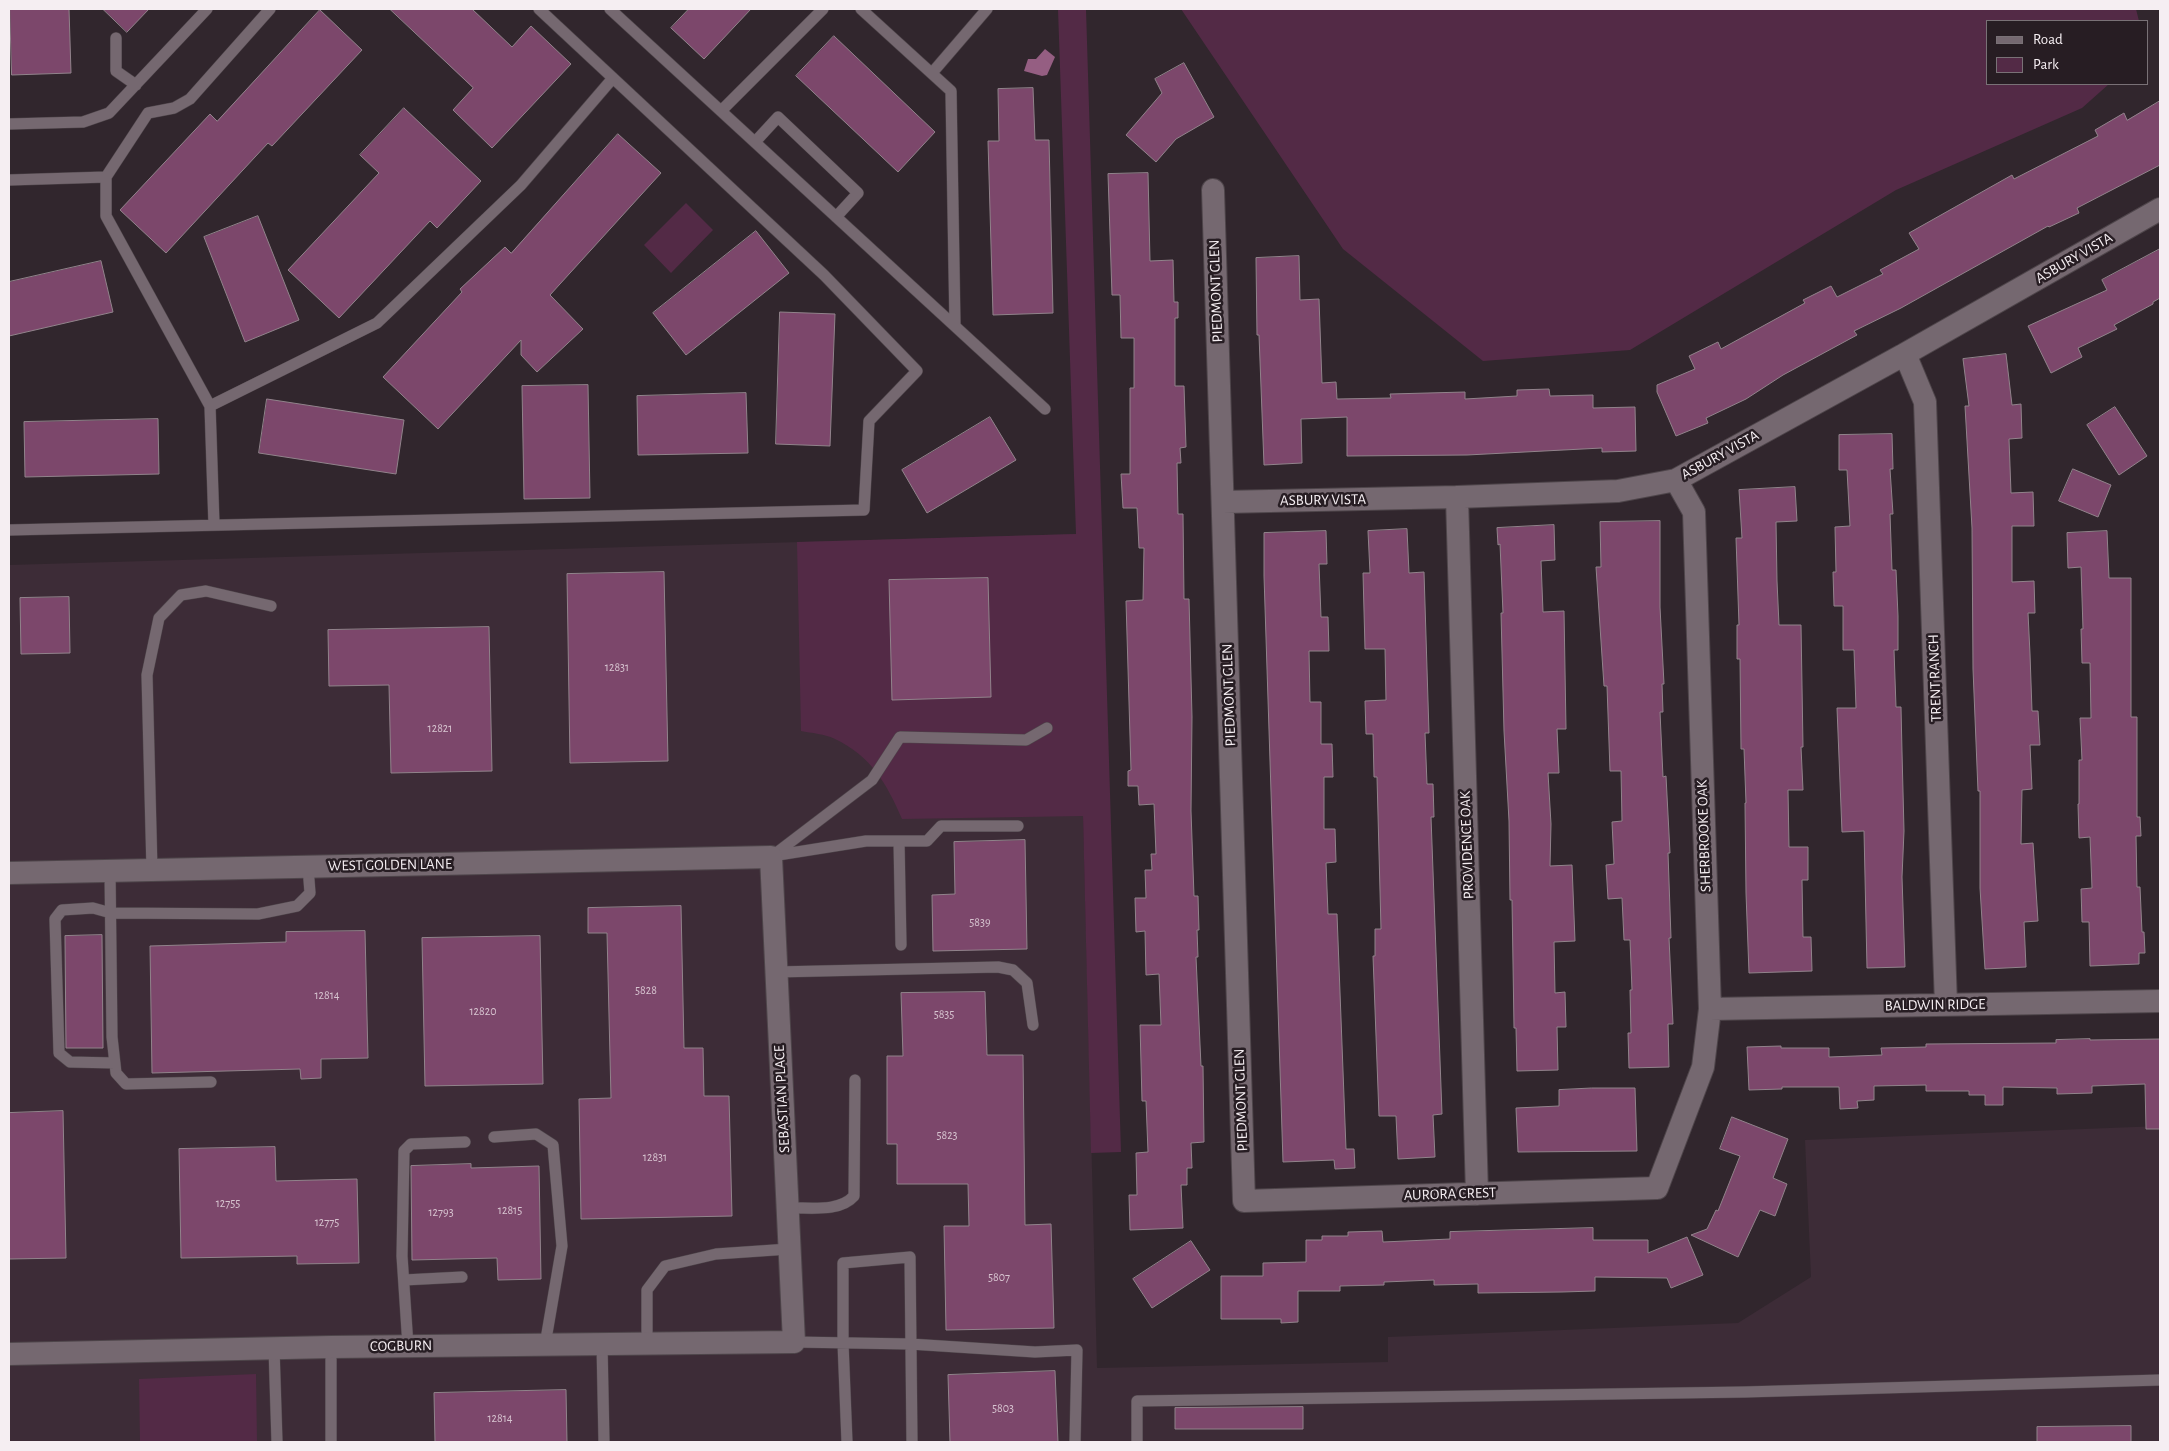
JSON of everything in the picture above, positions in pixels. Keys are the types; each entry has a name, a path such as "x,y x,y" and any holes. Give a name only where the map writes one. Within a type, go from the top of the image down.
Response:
{"street":[{"name":"PIEDMONT GLEN","path":"1212,190 1224,502 1244,1201"},
{"name":"ASBURY VISTA","path":"1224,502 1457,497 1618,490 1676,480 1905,354 2160,209"},
{"name":"TRENT RANCH","path":"1905,354 1925,402 1946,1006"},
{"name":"SHERBROOKE OAK","path":"1657,1188 1703,1067 1710,1009 1694,512 1676,480"},
{"name":"PROVIDENCE OAK","path":"1457,497 1477,1194"},
{"name":"WEST GOLDEN LANE","path":"9,873 771,856"},
{"name":"SEBASTIAN PLACE","path":"771,856 794,1342"},
{"name":"BALDWIN RIDGE","path":"1710,1009 2160,1001"},
{"name":"AURORA CREST","path":"1244,1201 1657,1188"},
{"name":"COGBURN","path":"9,1354 331,1347 794,1342"}],"lane":[{"path":"9,124 83,122 109,113 207,9"},
{"path":"214,525 210,406 106,216 106,178 148,112 174,108 190,99 270,9"},
{"path":"9,530 864,510 869,421 916,371 824,275 539,9"},
{"path":"721,111 823,9"},
{"path":"860,9 951,91 954,326"},
{"path":"932,73 987,9"},
{"path":"615,10 721,111 1045,409"},
{"path":"116,38 116,71 136,84"},
{"path":"210,406 377,323 521,185 613,78"},
{"path":"755,142 778,117 858,193 836,217"},
{"path":"9,180 106,178"},
{"path":"152,870 147,676 159,618 181,594 206,591 270,606"},
{"path":"771,856 872,780 900,737 1026,740 1047,728"},
{"path":"771,856 866,841 928,842 941,826 1018,826"},
{"path":"899,841 901,945"},
{"path":"115,1063 70,1062 60,1053 55,919 62,910 93,908 110,913 258,914 297,906 310,893 308,867"},
{"path":"110,871 112,1038 116,1073 126,1084 211,1082"},
{"path":"776,972 998,967 1013,970 1027,982 1033,1025"},
{"path":"787,1208 836,1207 848,1203 854,1196 855,1080"},
{"path":"494,1137 536,1134 553,1145 562,1246 545,1344"},
{"path":"408,1346 404,1280 404,1151 411,1144 465,1142"},
{"path":"647,1343 647,1290 665,1266 716,1254 790,1249"},
{"path":"847,1442 843,1343 843,1263 910,1257 912,1442"},
{"path":"404,1280 462,1277"},
{"path":"794,1342 910,1344 1035,1352 1077,1350 1075,1442"},
{"path":"602,1344 604,1442"},
{"path":"331,1347 331,1442"},
{"path":"274,1348 277,1442"},
{"path":"1137,1442 1137,1401 1745,1392 2160,1380"}],"shaded area":[{"path":"1045,49 1055,57 1047,75 1042,76 1024,71 1028,59 1036,59"},
{"path":"1076,534 1097,1368 1388,1362 1388,1337 1738,1323 1811,1277 1805,1140 2160,1126 2160,1442 9,1442 9,565"}],"green space":[{"path":"1058,9 1086,9 1121,1152 1091,1153 1083,816 902,819 884,783 859,754 831,737 801,731 797,542 1076,534"},
{"path":"1181,9 2136,9 2139,20 1986,20 1986,85 2108,85 2082,108 1896,190 1630,350 1483,361 1343,249"},
{"path":"686,203 713,230 671,273 644,245"},
{"path":"256,1374 257,1442 140,1442 139,1379"}],"building":[{"path":"10,9 69,9 71,73 12,75"},
{"path":"103,9 149,9 127,32"},
{"path":"390,9 472,9 512,47 531,26 571,64 492,148 453,110 473,88"},
{"path":"689,9 751,9 704,59 671,28"},
{"path":"320,10 362,50 272,146 268,143 166,253 120,210 210,114 217,121"},
{"path":"834,36 935,132 898,172 796,76"},
{"path":"1184,63 1214,117 1176,139 1156,162 1126,135 1162,93 1155,79"},
{"path":"1033,88 1035,140 1049,140 1053,313 993,315 988,141 999,141 998,89"},
{"path":"2160,101 2160,165 2077,208 2079,213 2048,226 1901,308 1854,331 1857,335 1783,375 1746,399 1706,418 1708,423 1676,436 1657,392 1657,385 1695,369 1689,356 1718,342 1721,349 1805,303 1803,300 1831,286 1837,297 1883,274 1880,270 1919,249 1909,233 2012,175 2014,179 2098,136 2095,130 2124,113 2127,120"},
{"path":"404,108 481,181 437,228 430,221 339,318 288,270 379,173 360,155"},
{"path":"618,134 661,173 550,295 583,329 537,372 521,355 521,340 438,429 383,377 462,292 460,289 505,247 511,253"},
{"path":"1148,173 1150,261 1173,260 1174,302 1178,302 1178,318 1175,318 1175,386 1184,386 1186,447 1180,448 1181,463 1177,463 1178,514 1183,514 1184,599 1189,599 1192,717 1191,811 1194,896 1198,896 1199,930 1197,930 1198,957 1196,957 1201,1066 1203,1066 1204,1142 1191,1143 1192,1168 1187,1168 1187,1185 1181,1185 1183,1228 1130,1230 1129,1195 1137,1195 1136,1153 1148,1152 1146,1101 1142,1101 1140,1025 1161,1025 1159,974 1146,975 1145,931 1136,932 1135,898 1146,898 1145,870 1152,870 1151,854 1156,854 1154,804 1139,805 1138,786 1128,786 1128,771 1131,770 1126,601 1143,600 1144,548 1139,548 1137,508 1123,508 1121,474 1130,474 1130,388 1134,388 1134,338 1121,338 1120,295 1112,295 1108,174"},
{"path":"258,216 299,320 245,342 204,237"},
{"path":"756,231 789,273 686,355 653,313"},
{"path":"2160,249 2160,298 2153,302 2153,304 2114,325 2117,329 2078,348 2082,357 2051,373 2028,326 2107,290 2102,280"},
{"path":"1299,256 1300,300 1319,299 1322,383 1336,382 1337,399 1391,398 1390,394 1465,392 1465,399 1517,396 1517,390 1549,389 1550,396 1593,395 1593,408 1635,407 1636,451 1602,452 1602,448 1467,455 1347,456 1347,417 1301,419 1302,463 1264,465 1259,335 1257,335 1256,258"},
{"path":"101,261 113,312 9,336 9,282"},
{"path":"780,312 835,314 830,446 776,444"},
{"path":"2006,354 2012,405 2021,404 2022,438 2009,439 2011,493 2033,492 2034,526 2012,526 2012,582 2034,581 2035,613 2028,613 2032,711 2038,711 2040,745 2030,745 2032,789 2022,790 2021,844 2033,843 2038,921 2024,922 2026,967 1985,969 1980,888 1980,791 1978,791 1973,669 1972,528 1965,406 1969,406 1963,359"},
{"path":"588,385 590,498 524,499 522,386"},
{"path":"746,393 748,453 638,455 637,396"},
{"path":"267,399 404,420 396,474 259,453"},
{"path":"2115,407 2147,456 2119,475 2087,425"},
{"path":"990,417 1016,460 927,513 902,470"},
{"path":"158,419 159,474 25,477 24,422"},
{"path":"1892,434 1893,469 1890,469 1893,514 1890,514 1892,570 1896,570 1898,616 1898,650 1894,650 1896,707 1901,707 1904,831 1902,877 1905,967 1867,968 1864,831 1842,832 1837,708 1856,708 1854,650 1843,650 1843,606 1834,606 1833,572 1836,572 1835,527 1850,526 1847,470 1839,470 1839,435"},
{"path":"2073,469 2111,485 2098,517 2059,501"},
{"path":"1795,487 1797,521 1776,522 1777,581 1779,625 1801,625 1803,790 1788,790 1789,847 1808,847 1808,880 1802,880 1803,937 1811,937 1812,971 1749,973 1744,749 1741,749 1740,659 1737,659 1737,625 1739,625 1736,538 1742,538 1739,490"},
{"path":"1660,521 1660,607 1664,684 1662,684 1663,712 1660,712 1663,777 1666,776 1670,853 1668,853 1671,938 1669,938 1673,1024 1668,1024 1669,1067 1629,1068 1628,1033 1631,1033 1630,990 1632,990 1630,940 1624,940 1622,898 1608,899 1606,865 1614,864 1612,822 1622,821 1621,771 1610,771 1607,686 1604,686 1596,567 1601,567 1600,522"},
{"path":"1554,525 1555,560 1541,561 1543,612 1564,611 1566,729 1557,729 1559,773 1548,773 1551,824 1550,866 1572,865 1575,941 1554,942 1555,993 1565,992 1566,1027 1557,1027 1558,1070 1517,1071 1516,1028 1514,1028 1509,821 1504,731 1501,613 1503,613 1500,544 1498,545 1497,528"},
{"path":"1407,529 1409,573 1424,572 1429,733 1425,733 1427,784 1433,784 1434,817 1431,817 1442,1114 1433,1115 1435,1157 1398,1159 1396,1116 1379,1116 1373,956 1375,956 1375,929 1381,929 1377,777 1374,777 1373,734 1366,734 1365,701 1386,700 1385,649 1365,649 1363,573 1370,573 1368,531"},
{"path":"1326,531 1327,564 1319,564 1321,617 1328,617 1329,651 1309,651 1310,702 1321,702 1321,744 1332,744 1333,777 1324,777 1324,829 1335,829 1336,862 1326,863 1328,914 1337,914 1346,1149 1354,1149 1355,1168 1335,1169 1334,1160 1283,1162 1264,576 1264,533"},
{"path":"2107,531 2109,578 2131,578 2131,717 2137,717 2137,817 2140,817 2141,836 2136,836 2137,887 2140,887 2145,953 2139,953 2139,964 2090,966 2089,922 2082,922 2081,889 2092,888 2090,837 2079,838 2078,804 2079,760 2082,760 2080,718 2091,718 2090,663 2082,663 2081,567 2068,568 2067,533"},
{"path":"664,572 668,761 570,763 567,574"},
{"path":"988,578 991,697 892,700 889,580"},
{"path":"69,597 70,653 21,654 20,598"},
{"path":"489,627 492,771 391,773 389,685 329,686 328,630"},
{"path":"1025,840 1027,949 933,951 932,895 955,894 954,842"},
{"path":"681,906 684,1048 703,1048 704,1096 729,1096 732,1216 581,1219 579,1099 611,1098 607,933 588,933 588,908"},
{"path":"365,931 368,1058 321,1059 321,1078 301,1079 300,1069 152,1073 150,946 286,942 286,932"},
{"path":"102,935 103,1048 66,1048 65,936"},
{"path":"540,936 543,1084 425,1086 422,938"},
{"path":"985,992 987,1055 1023,1055 1025,1225 1051,1224 1054,1328 946,1330 944,1226 969,1226 968,1184 897,1184 897,1144 887,1144 887,1056 903,1056 901,993"},
{"path":"2160,1039 2160,1129 2146,1129 2145,1084 2092,1086 2092,1093 2057,1094 2057,1088 2003,1087 2003,1105 1985,1105 1985,1095 1969,1095 1969,1091 1926,1091 1926,1085 1874,1086 1874,1100 1857,1101 1858,1108 1840,1109 1839,1087 1782,1087 1782,1089 1749,1090 1747,1047 1829,1048 1829,1057 1882,1055 1881,1048 1926,1047 1926,1044 2056,1043 2056,1040"},
{"path":"1635,1088 1637,1151 1518,1152 1516,1108 1559,1106 1559,1090"},
{"path":"63,1111 66,1258 9,1259 9,1113"},
{"path":"1732,1117 1788,1139 1773,1178 1787,1184 1775,1216 1760,1210 1738,1257 1691,1235 1707,1229 1716,1210 1718,1211 1740,1156 1720,1149"},
{"path":"275,1147 276,1181 357,1179 359,1263 297,1264 297,1256 181,1258 179,1149"},
{"path":"471,1164 471,1168 539,1166 541,1279 498,1280 497,1258 412,1260 411,1166"},
{"path":"1593,1228 1593,1240 1648,1240 1648,1253 1687,1237 1703,1275 1671,1288 1667,1278 1595,1277 1595,1291 1562,1292 1478,1293 1478,1284 1434,1285 1434,1280 1384,1282 1384,1285 1340,1286 1340,1291 1298,1291 1298,1322 1281,1323 1281,1319 1221,1319 1221,1276 1263,1276 1263,1263 1306,1262 1306,1240 1322,1240 1322,1236 1348,1236 1348,1232 1382,1231 1383,1242 1450,1239 1450,1232"},
{"path":"1191,1241 1210,1270 1152,1308 1133,1279"},
{"path":"1055,1371 1058,1442 950,1442 948,1375"},
{"path":"566,1390 567,1442 435,1442 434,1393"},
{"path":"1303,1407 1303,1429 1175,1429 1175,1408"},
{"path":"2131,1426 2131,1442 2037,1442 2037,1427"}]}
